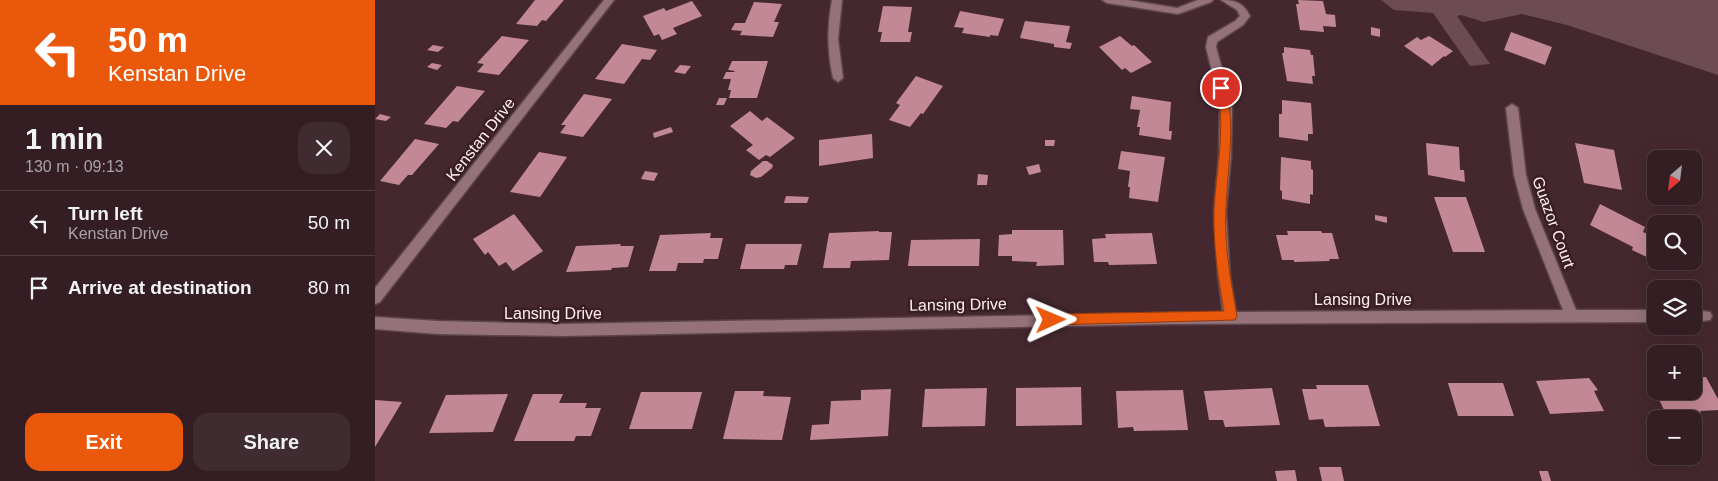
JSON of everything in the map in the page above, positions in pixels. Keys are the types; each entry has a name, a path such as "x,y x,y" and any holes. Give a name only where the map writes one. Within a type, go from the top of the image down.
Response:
{"street":[{"name":"Kenstan Drive","path":"375,298 609,0"},
{"path":"837,0 831,40 833,60 838,78"},
{"path":"1107,0 1178,11 1209,0"},
{"path":"1226,0 1241,8 1245,16 1239,23 1212,40 1211,47 1225,105 1225,156 1220,212 1224,276 1231,316"},
{"name":"Guazor Court","path":"1512,108 1520,175 1529,209 1572,316"},
{"name":"Lansing Drive","path":"375,323 458,330 572,332 751,325 1231,316 1647,316"}],"shaded area":[{"path":"1381,0 1718,0 1718,75 1567,25 1522,14 1484,22 1461,15 1457,16 1490,64 1470,66 1433,13 1394,10"}],"building":[{"path":"535,0 564,0 546,21 542,20 537,26 516,24"},
{"path":"1298,0 1323,1 1326,14 1335,15 1336,27 1323,26 1324,32 1300,30 1296,4 1299,4"},
{"path":"692,1 702,16 673,28 677,34 662,40 659,34 654,36 643,16 664,8 666,11"},
{"path":"754,2 782,4 774,22 779,22 773,37 740,35 742,31 731,30 735,23 745,23"},
{"path":"883,6 912,7 908,32 912,32 910,42 880,42 882,32 878,32"},
{"path":"960,11 1004,19 998,36 990,35 990,37 962,33 964,28 954,27"},
{"path":"1025,21 1070,26 1066,42 1072,43 1070,49 1020,38"},
{"path":"1371,27 1380,29 1380,37 1371,35"},
{"path":"1511,32 1552,47 1545,65 1504,50"},
{"path":"502,36 529,40 499,75 477,72 484,64 477,63"},
{"path":"1120,36 1132,46 1134,45 1152,62 1131,73 1125,68 1122,70 1099,47"},
{"path":"1429,36 1453,51 1432,66 1404,46 1417,37 1421,40"},
{"path":"622,44 657,50 650,60 642,59 624,84 595,79"},
{"path":"433,45 444,47 438,52 427,50"},
{"path":"1284,47 1310,50 1311,55 1313,55 1315,76 1312,76 1313,84 1287,81 1282,53 1284,53"},
{"path":"732,61 768,61 757,98 729,98 731,90 728,90 731,79 723,79 726,72 735,71 728,70"},
{"path":"432,63 442,65 437,70 427,67"},
{"path":"680,65 691,66 685,74 674,72"},
{"path":"916,76 943,86 923,114 921,113 910,127 889,120 900,105 896,103"},
{"path":"457,86 485,91 458,122 453,121 446,128 424,124"},
{"path":"584,94 612,99 583,137 560,133 566,125 561,125"},
{"path":"1132,96 1171,102 1169,131 1172,131 1171,140 1139,135 1140,127 1137,127 1140,110 1130,109"},
{"path":"719,98 727,98 724,105 716,105"},
{"path":"1282,100 1311,103 1313,134 1308,134 1308,141 1279,137 1279,114 1282,114"},
{"path":"750,111 762,121 767,117 795,138 770,157 766,155 759,160 746,150 753,145 730,126"},
{"path":"380,114 391,117 386,121 375,119"},
{"path":"671,127 673,132 654,138 653,133"},
{"path":"872,134 873,158 819,166 819,140"},
{"path":"415,139 439,144 412,175 408,175 399,185 380,181"},
{"path":"1045,140 1055,140 1054,146 1045,146"},
{"path":"1426,143 1459,147 1460,170 1464,170 1465,182 1428,175"},
{"path":"1575,143 1614,150 1622,190 1584,183"},
{"path":"1121,151 1165,157 1158,202 1129,198 1130,171 1118,169"},
{"path":"539,152 567,157 540,197 510,192"},
{"path":"1281,157 1311,161 1313,195 1310,194 1310,204 1282,199 1282,191 1280,190"},
{"path":"763,161 773,165 772,168 761,177 756,178 750,175 751,171"},
{"path":"1039,164 1041,172 1029,175 1026,167"},
{"path":"645,171 658,173 654,181 641,179"},
{"path":"978,174 988,175 987,185 977,185"},
{"path":"786,196 809,197 807,203 784,203"},
{"path":"1434,197 1466,197 1485,252 1453,252"},
{"path":"1600,204 1645,227 1643,232 1647,234 1647,257 1632,250 1633,247 1590,225"},
{"path":"514,214 543,251 513,271 506,262 499,266 488,252 485,255 473,239"},
{"path":"1375,215 1387,217 1387,223 1375,220"},
{"path":"1012,230 1063,230 1064,265 1036,266 1037,262 1012,261 1012,256 998,256 999,235 1012,234"},
{"path":"1287,231 1321,231 1322,233 1332,233 1339,259 1294,262 1294,260 1282,260 1276,235 1288,235"},
{"path":"892,232 889,260 851,261 850,268 823,268 829,233"},
{"path":"711,233 710,238 723,238 718,259 704,259 703,263 678,263 676,271 649,271 660,235"},
{"path":"1152,233 1157,264 1109,265 1108,262 1094,262 1092,239 1106,238 1105,234"},
{"path":"980,239 979,266 908,266 911,240"},
{"path":"621,244 620,246 634,246 628,267 612,268 611,270 566,272 576,246"},
{"path":"746,244 802,244 797,265 785,265 784,269 740,269"},
{"path":"1702,377 1706,377 1718,399 1718,410 1664,410 1659,400 1702,400"},
{"path":"1589,378 1598,390 1594,391 1604,411 1550,414 1536,381"},
{"path":"1448,383 1503,383 1514,416 1458,416"},
{"path":"1316,385 1368,385 1380,426 1325,427 1323,419 1309,420 1302,389 1317,389"},
{"path":"1081,387 1082,425 1016,426 1016,388"},
{"path":"987,388 985,426 922,427 925,389"},
{"path":"1272,388 1280,425 1225,427 1223,420 1209,420 1204,391"},
{"path":"891,389 888,436 810,440 812,425 829,424 831,401 861,400 861,390"},
{"path":"1183,390 1188,430 1134,431 1133,427 1118,428 1116,391"},
{"path":"735,391 764,391 763,396 791,397 782,440 723,439"},
{"path":"641,392 702,392 692,429 629,429"},
{"path":"508,394 493,432 429,433 446,395"},
{"path":"533,394 563,394 559,403 587,403 585,408 601,408 591,436 576,436 574,441 514,441"},
{"path":"375,400 402,402 375,447"},
{"path":"1319,467 1341,467 1344,481 1322,481"},
{"path":"1295,470 1297,481 1277,481 1275,471"},
{"path":"1539,471 1548,471 1551,481 1542,481"}],"route":[{"path":"1051,320 1231,316 1224,276 1220,212 1225,156 1225,105 1221,88"}]}
